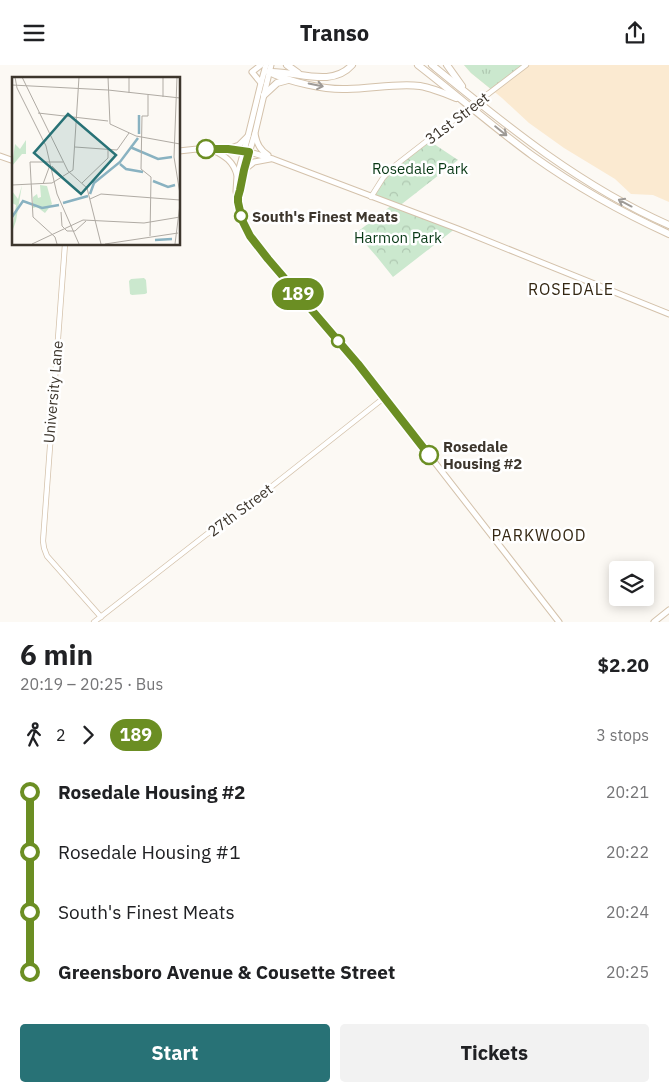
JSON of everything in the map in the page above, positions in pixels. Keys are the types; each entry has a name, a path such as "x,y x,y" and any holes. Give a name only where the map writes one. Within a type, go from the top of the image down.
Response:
{"highway":[{"path":"287,65 299,74"},
{"path":"268,70 322,77 337,76 352,65"},
{"path":"418,65 514,142 549,167 605,201 669,234"},
{"path":"432,65 526,140 578,176 632,207 669,225"},
{"path":"447,65 469,95"},
{"path":"268,70 278,77 329,88 421,86 442,92 462,101"},
{"path":"264,95 277,83 291,80"}],"main road":[{"path":"261,65 252,72 261,83"},
{"path":"238,197 236,191 237,176 255,133 264,95 268,70 266,65"},
{"path":"268,70 261,83 248,136 244,170 238,197 238,206 246,230 254,242 385,397 559,622"},
{"path":"255,133 256,143 262,152 273,159"},
{"path":"228,149 238,145 248,136"},
{"path":"210,149 230,161 237,176"},
{"path":"180,151 228,149 273,159 524,255 669,314"},
{"path":"244,170 254,162 273,159"},
{"path":"654,622 669,610"}],"street":[{"name":"31st Street","path":"371,197 392,168 526,65"},
{"name":"University Lane","path":"65,245 42,541 47,556 101,617"},
{"name":"27th Street","path":"94,622 206,534 228,521 385,397"}],"shaded area":[{"path":"464,65 669,65 669,202 653,195 631,194 615,179 564,148 529,123"}],"green space":[{"path":"464,65 528,65 492,90"},
{"path":"428,140 458,160 398,207 456,228 393,277 356,233 392,205 371,197 383,178"},
{"path":"144,278 146,280 147,293 130,294 129,281 131,279"}],"bus line":[{"name":"189","path":"206,149 228,149 249,152 238,197 240,213 246,230 268,259 380,391 429,455"}],"place":[{"name":"South's Finest Meats","path":"241,216"},
{"name":"Rosedale Housing #2","path":"429,455"}],"district":[{"name":"ROSEDALE","path":"571,289"},
{"name":"PARKWOOD","path":"539,535"}],"park label":[{"name":"Rosedale Park","path":"420,168"},
{"name":"Harmon Park","path":"398,237"}]}
